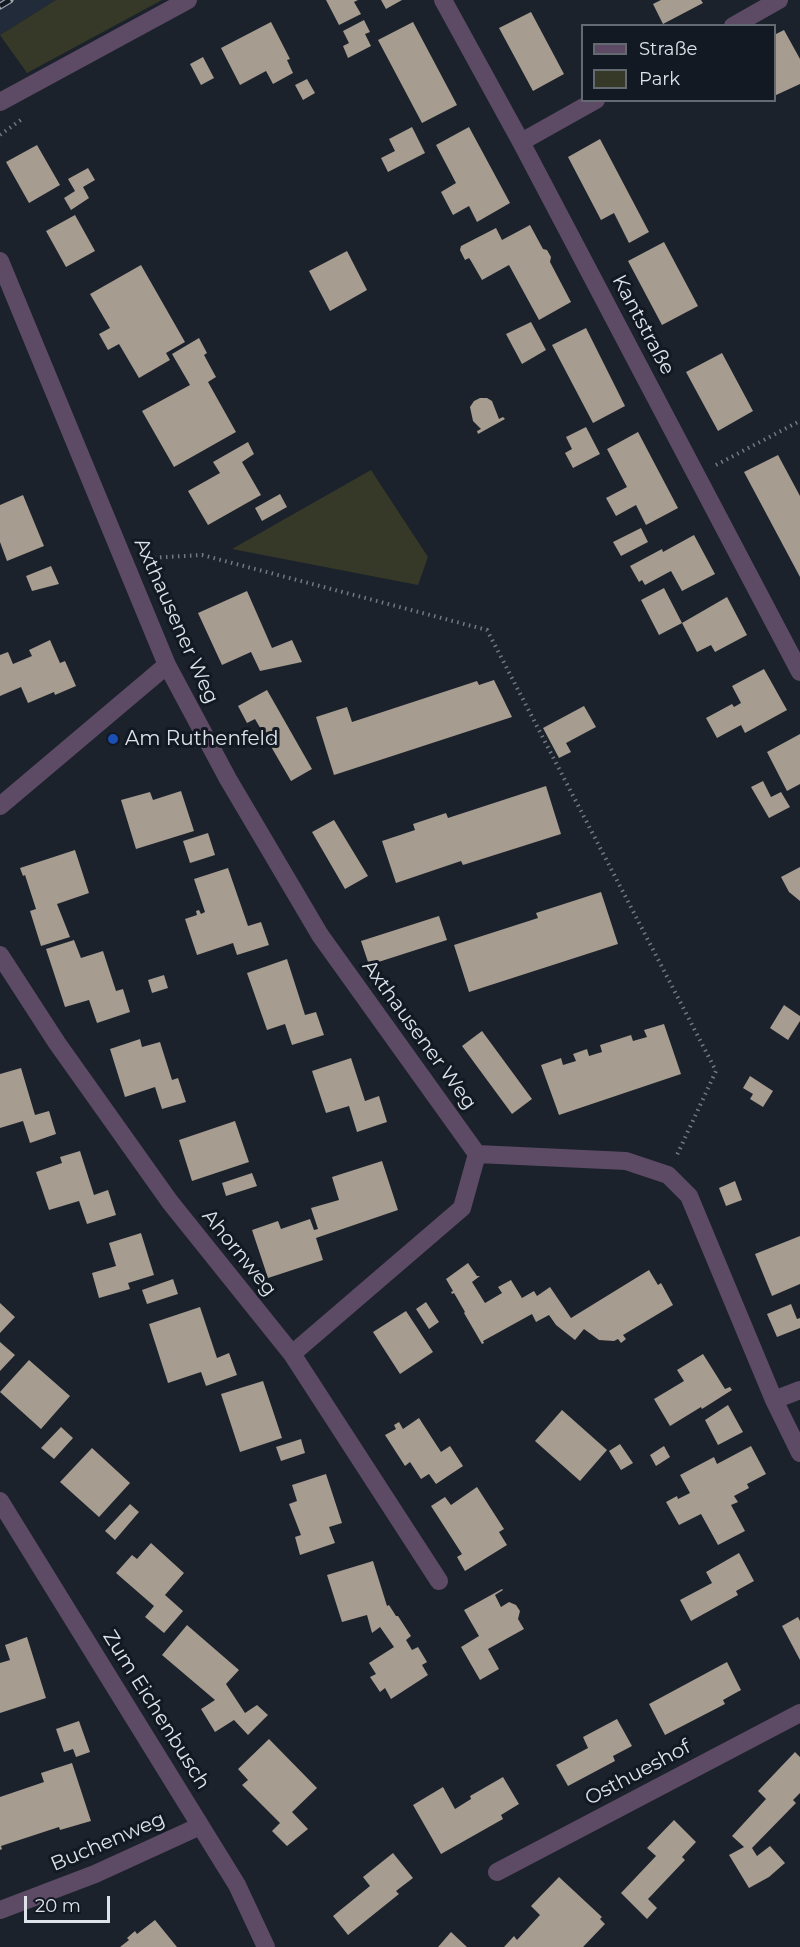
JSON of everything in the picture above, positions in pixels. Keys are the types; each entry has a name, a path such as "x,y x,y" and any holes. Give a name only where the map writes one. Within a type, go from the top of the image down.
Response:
{"street":[{"path":"3,94 188,0"},
{"name":"Kantstraße","path":"443,0 521,142 800,672"},
{"path":"737,24 779,0"},
{"path":"521,142 592,102"},
{"name":"Axthausener Weg","path":"0,261 167,665 228,779 320,935 477,1154"},
{"path":"0,806 167,665"},
{"name":"Ahornweg","path":"0,955 57,1043 170,1202 292,1354 439,1581"},
{"path":"292,1354 462,1208 477,1154 626,1161 668,1175 689,1196 774,1400 800,1453"},
{"path":"774,1400 800,1390"},
{"name":"Zum Eichenbusch","path":"0,1501 237,1885 266,1947"},
{"name":"Osthueshof","path":"497,1872 800,1713"},
{"name":"Buchenweg","path":"0,1910 95,1874 200,1826"}],"path":[{"path":"696,475 800,421"},
{"path":"123,559 202,555 487,630 716,1071 668,1175"}],"shaded area":[{"path":"0,0 56,0 0,35"}],"green space":[{"path":"56,0 162,0 27,73 0,35"},
{"path":"371,470 428,557 418,585 232,549"}],"building":[{"path":"326,0 358,0 354,2 361,14 339,25"},
{"path":"381,0 402,0 386,9"},
{"path":"661,0 701,0 703,3 663,24 653,4"},
{"path":"531,12 564,74 533,91 499,28"},
{"path":"364,20 370,32 365,34 371,46 348,58 343,46 349,43 343,31"},
{"path":"271,22 290,59 287,60 293,73 273,84 266,71 240,85 221,48"},
{"path":"413,22 457,105 422,123 378,40"},
{"path":"784,30 800,59 800,84 776,95 776,34"},
{"path":"203,57 214,78 201,85 190,64"},
{"path":"307,79 315,93 303,100 295,85"},
{"path":"412,127 425,153 388,172 381,158 395,151 389,139"},
{"path":"469,127 510,203 477,222 469,206 453,215 441,192 456,183 436,145"},
{"path":"600,139 649,232 629,243 614,213 601,220 568,157"},
{"path":"37,145 60,185 29,203 6,162"},
{"path":"88,168 95,180 83,187 89,198 71,210 64,198 75,191 68,179"},
{"path":"75,215 95,251 66,267 46,231"},
{"path":"530,225 543,249 547,250 551,257 550,262 571,302 539,320 509,265 482,280 469,258 465,260 460,250 461,246 496,228 502,240"},
{"path":"664,242 698,306 662,325 628,261"},
{"path":"347,251 367,290 330,311 309,271"},
{"path":"141,265 185,342 166,353 170,360 139,378 119,344 108,350 99,334 110,328 90,294"},
{"path":"531,322 546,350 522,364 506,334"},
{"path":"586,328 625,406 593,423 552,345"},
{"path":"199,338 207,353 204,355 216,377 208,382 236,432 174,467 142,411 190,385 172,354"},
{"path":"722,353 753,411 718,431 686,372"},
{"path":"480,398 492,401 499,419 503,417 505,419 478,434 477,431 481,429 473,421 470,407"},
{"path":"586,427 600,454 573,468 565,453 572,449 566,437"},
{"path":"638,432 678,508 646,525 636,505 616,516 606,498 627,487 607,449"},
{"path":"248,442 254,454 242,462 261,495 208,525 188,491 220,473 213,462"},
{"path":"778,455 800,496 800,577 744,472"},
{"path":"280,494 287,507 262,521 255,508"},
{"path":"23,495 44,546 7,561 0,542 0,505"},
{"path":"641,528 648,542 621,556 613,542"},
{"path":"694,535 715,574 682,591 671,571 645,585 642,580 639,582 630,566"},
{"path":"51,566 59,584 32,591 26,576"},
{"path":"664,588 682,623 659,635 641,600"},
{"path":"247,591 272,648 292,640 302,662 260,671 251,652 222,665 198,613"},
{"path":"727,597 747,635 715,652 711,645 697,652 682,623"},
{"path":"50,640 60,663 65,661 76,686 28,703 21,687 0,696 0,655 8,652 13,664 32,656 29,650"},
{"path":"764,669 787,710 745,733 741,725 717,738 706,718 732,704 734,707 741,703 732,686"},
{"path":"494,680 512,717 334,775 316,717 347,707 352,722 477,681 479,685"},
{"path":"267,690 312,769 291,781 255,719 247,723 238,706"},
{"path":"584,706 596,727 566,743 571,752 559,758 543,728"},
{"path":"800,734 800,784 787,791 767,752"},
{"path":"763,781 771,797 781,792 790,807 769,818 751,787"},
{"path":"546,786 561,834 463,865 461,861 396,883 382,841 415,830 413,824 446,813 448,818"},
{"path":"181,791 194,831 136,849 121,800 150,792 153,800"},
{"path":"334,820 368,876 345,889 312,832"},
{"path":"208,833 215,855 190,863 183,841"},
{"path":"75,850 89,893 57,904 70,937 41,946 30,911 36,909 25,875 23,876 20,868"},
{"path":"800,867 800,901 789,892 781,877"},
{"path":"228,868 248,926 261,922 269,945 237,955 233,943 197,955 185,919 197,915 196,911 199,910 201,914 205,912 194,879"},
{"path":"601,892 618,944 469,992 454,945 538,918 536,913"},
{"path":"439,916 447,940 369,965 361,941"},
{"path":"74,940 81,958 103,951 116,991 123,989 130,1012 97,1023 89,1000 65,1007 46,949"},
{"path":"287,959 305,1015 316,1012 324,1035 292,1045 285,1024 267,1030 247,973"},
{"path":"164,975 168,988 152,993 148,980"},
{"path":"784,1005 800,1016 800,1021 788,1040 770,1028"},
{"path":"664,1024 681,1074 559,1115 541,1065 561,1058 563,1065 576,1061 573,1054 587,1049 589,1056 602,1052 600,1045 631,1035 633,1041 647,1037 644,1030"},
{"path":"482,1031 532,1099 512,1114 462,1046"},
{"path":"140,1039 142,1047 160,1042 172,1080 178,1078 186,1102 162,1109 155,1087 125,1097 110,1049"},
{"path":"351,1058 365,1101 379,1096 387,1122 357,1132 349,1106 326,1113 312,1071"},
{"path":"21,1068 35,1115 49,1111 56,1134 30,1143 23,1121 0,1128 0,1074"},
{"path":"750,1076 773,1091 763,1107 750,1099 753,1094 743,1088"},
{"path":"235,1121 249,1162 192,1181 179,1140"},
{"path":"80,1151 94,1195 108,1190 116,1215 87,1224 79,1201 49,1210 36,1172 62,1163 60,1157"},
{"path":"382,1161 398,1210 316,1238 323,1260 268,1278 252,1230 278,1221 281,1229 310,1219 314,1230 318,1229 311,1208 339,1200 332,1177"},
{"path":"252,1173 257,1186 226,1196 222,1183"},
{"path":"735,1181 742,1200 726,1206 719,1188"},
{"path":"141,1233 154,1275 128,1283 130,1289 99,1298 92,1273 116,1266 109,1243"},
{"path":"800,1236 800,1284 772,1296 755,1254"},
{"path":"468,1263 477,1276 480,1276 472,1282 485,1303 502,1293 498,1287 511,1280 522,1298 534,1291 537,1296 550,1287 571,1318 649,1270 658,1285 661,1283 673,1305 623,1335 626,1339 621,1343 618,1339 599,1340 584,1329 575,1340 556,1325 549,1315 536,1322 532,1314 483,1341 482,1344 454,1293 452,1294 453,1291 446,1279"},
{"path":"173,1279 178,1294 147,1304 142,1290"},
{"path":"426,1302 439,1322 429,1329 416,1309"},
{"path":"0,1303 15,1317 0,1333"},
{"path":"791,1304 797,1319 800,1318 800,1328 777,1337 767,1314"},
{"path":"200,1307 217,1358 229,1353 237,1375 206,1386 201,1372 168,1383 149,1324"},
{"path":"406,1311 433,1352 400,1374 373,1332"},
{"path":"0,1342 15,1355 0,1371"},
{"path":"703,1354 725,1389 730,1387 732,1390 670,1426 654,1399 684,1381 677,1370"},
{"path":"29,1360 70,1396 41,1429 0,1392"},
{"path":"263,1381 282,1438 240,1452 221,1394"},
{"path":"728,1405 743,1432 718,1445 705,1420"},
{"path":"562,1410 607,1450 580,1481 535,1441"},
{"path":"419,1418 441,1452 450,1446 463,1466 436,1484 429,1474 421,1479 410,1462 405,1466 385,1435 396,1429 394,1425 399,1422 403,1429"},
{"path":"61,1427 73,1438 54,1459 41,1448"},
{"path":"301,1439 305,1453 281,1461 276,1447"},
{"path":"620,1444 633,1463 621,1470 609,1451"},
{"path":"664,1446 670,1457 656,1466 650,1455"},
{"path":"751,1446 766,1474 747,1484 749,1488 734,1496 738,1502 731,1505 745,1531 718,1545 701,1514 679,1525 666,1502 690,1493 680,1475 714,1457 717,1464"},
{"path":"92,1448 130,1483 99,1517 60,1482"},
{"path":"326,1474 342,1523 329,1527 335,1543 300,1555 295,1537 301,1535 289,1504 297,1501 292,1485"},
{"path":"477,1487 504,1529 499,1532 507,1545 465,1571 457,1557 462,1554 431,1506 445,1497 451,1505"},
{"path":"130,1504 139,1512 115,1540 105,1531"},
{"path":"151,1543 184,1573 165,1595 183,1611 164,1633 145,1617 154,1606 116,1573 132,1555 137,1559"},
{"path":"739,1553 754,1581 736,1591 738,1595 691,1621 680,1600 712,1583 706,1572"},
{"path":"373,1561 387,1606 389,1605 398,1616 411,1636 406,1640 412,1650 418,1647 427,1662 422,1665 428,1675 391,1699 385,1688 380,1692 370,1677 376,1674 369,1663 394,1647 380,1627 372,1633 367,1615 342,1622 327,1575"},
{"path":"502,1589 495,1595 501,1607 509,1602 516,1605 520,1611 518,1619 524,1629 488,1649 499,1669 480,1680 461,1647 479,1636 464,1610"},
{"path":"798,1617 800,1621 800,1660 782,1626"},
{"path":"187,1625 239,1670 226,1684 245,1713 257,1705 268,1715 248,1735 234,1720 215,1732 201,1709 215,1700 162,1655"},
{"path":"27,1637 46,1698 0,1713 0,1663 10,1660 5,1645"},
{"path":"727,1662 741,1690 723,1700 725,1704 665,1735 649,1704"},
{"path":"617,1719 632,1746 613,1756 615,1761 568,1786 556,1765 588,1748 583,1737"},
{"path":"79,1721 90,1752 76,1757 73,1749 64,1752 56,1729"},
{"path":"269,1739 317,1788 292,1812 308,1829 287,1846 272,1831 280,1823 242,1785 248,1780 238,1769"},
{"path":"795,1752 800,1757 800,1793 793,1800 796,1803 752,1848 757,1856 770,1846 785,1863 769,1877 749,1888 729,1855 744,1847 732,1836 766,1799 758,1791"},
{"path":"72,1763 91,1821 60,1830 59,1827 1,1846 0,1850 0,1797 44,1782 41,1773"},
{"path":"503,1777 519,1804 501,1815 503,1819 441,1854 413,1805 443,1787 455,1809 471,1799 470,1796"},
{"path":"674,1820 696,1842 682,1857 685,1860 648,1899 657,1908 647,1919 621,1893 656,1856 647,1848"},
{"path":"393,1853 413,1878 396,1891 399,1894 348,1935 333,1916 370,1886 363,1877"},
{"path":"559,1877 602,1917 600,1919 605,1924 583,1947 504,1947 514,1936 517,1940 540,1915 531,1906"},
{"path":"155,1920 177,1947 120,1947 135,1931 137,1934"},
{"path":"451,1932 467,1947 438,1947"}],"railway":[{"path":"0,6 10,0"}],"place":[{"name":"Am Ruthenfeld","path":"113,739"}]}
